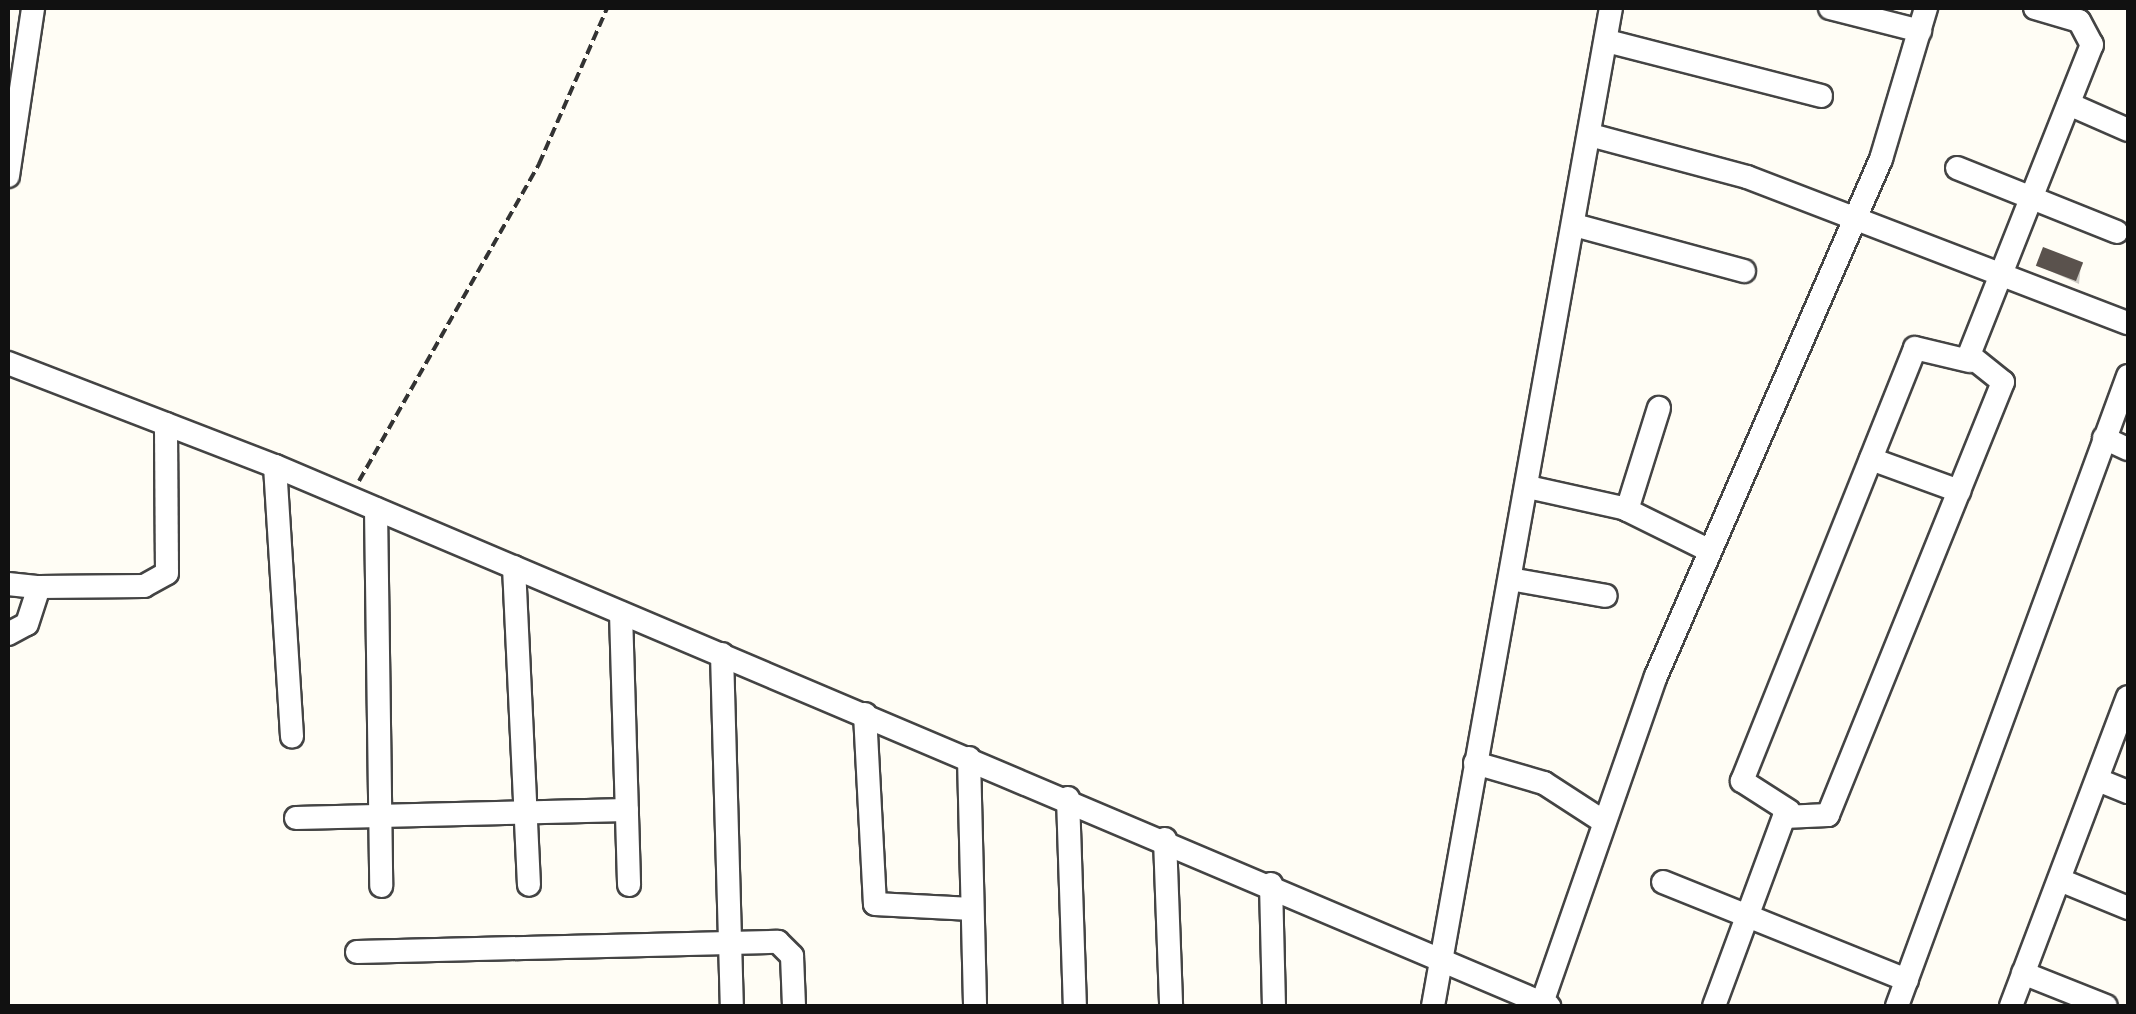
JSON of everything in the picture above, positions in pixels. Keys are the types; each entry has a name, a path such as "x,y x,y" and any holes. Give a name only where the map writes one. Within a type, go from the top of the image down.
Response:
{"street":[{"path":"8,176 19,64 34,8"},
{"path":"1433,1006 1438,958 1578,226 1611,8"},
{"path":"1830,8 1920,31"},
{"path":"8,363 350,497 1165,839 1545,1005 1601,820 1710,551 1854,222 1926,8"},
{"path":"1969,361 2092,38 2080,22 2036,8"},
{"path":"1607,41 1821,96"},
{"path":"2069,104 2128,130"},
{"path":"1594,136 1747,177 1854,222 2128,320"},
{"path":"1958,168 2117,232"},
{"path":"1578,226 1744,271"},
{"path":"1918,345 1969,361 2003,378 1959,491 1828,814 1789,811 1742,781 1918,345"},
{"path":"1897,1006 2128,376"},
{"path":"1627,510 1658,408"},
{"path":"8,584 144,586 167,573 166,424"},
{"path":"2104,438 2128,449"},
{"path":"1871,459 1959,491"},
{"path":"275,466 292,736"},
{"path":"1528,488 1627,510 1710,551"},
{"path":"376,509 380,886"},
{"path":"514,567 529,885"},
{"path":"1510,579 1606,596"},
{"path":"8,634 27,624 39,587"},
{"path":"622,613 629,885"},
{"path":"722,654 732,1006"},
{"path":"2011,1006 2128,697"},
{"path":"865,714 875,904 972,909"},
{"path":"968,758 975,1006"},
{"path":"1475,763 1544,783 1601,820"},
{"path":"2098,780 2128,792"},
{"path":"1068,798 1076,1006"},
{"path":"296,818 627,810"},
{"path":"1714,1006 1745,916 1789,811"},
{"path":"1165,839 1172,1006"},
{"path":"2060,880 2128,908"},
{"path":"1663,882 1907,980"},
{"path":"1270,884 1274,1006"},
{"path":"358,952 730,942 787,946 794,1006"},
{"path":"2023,973 2106,1006"}],"path":[{"path":"350,497 539,164 607,8"}],"building":[{"path":"2043,247 2083,262 2076,281 2036,266"}]}
